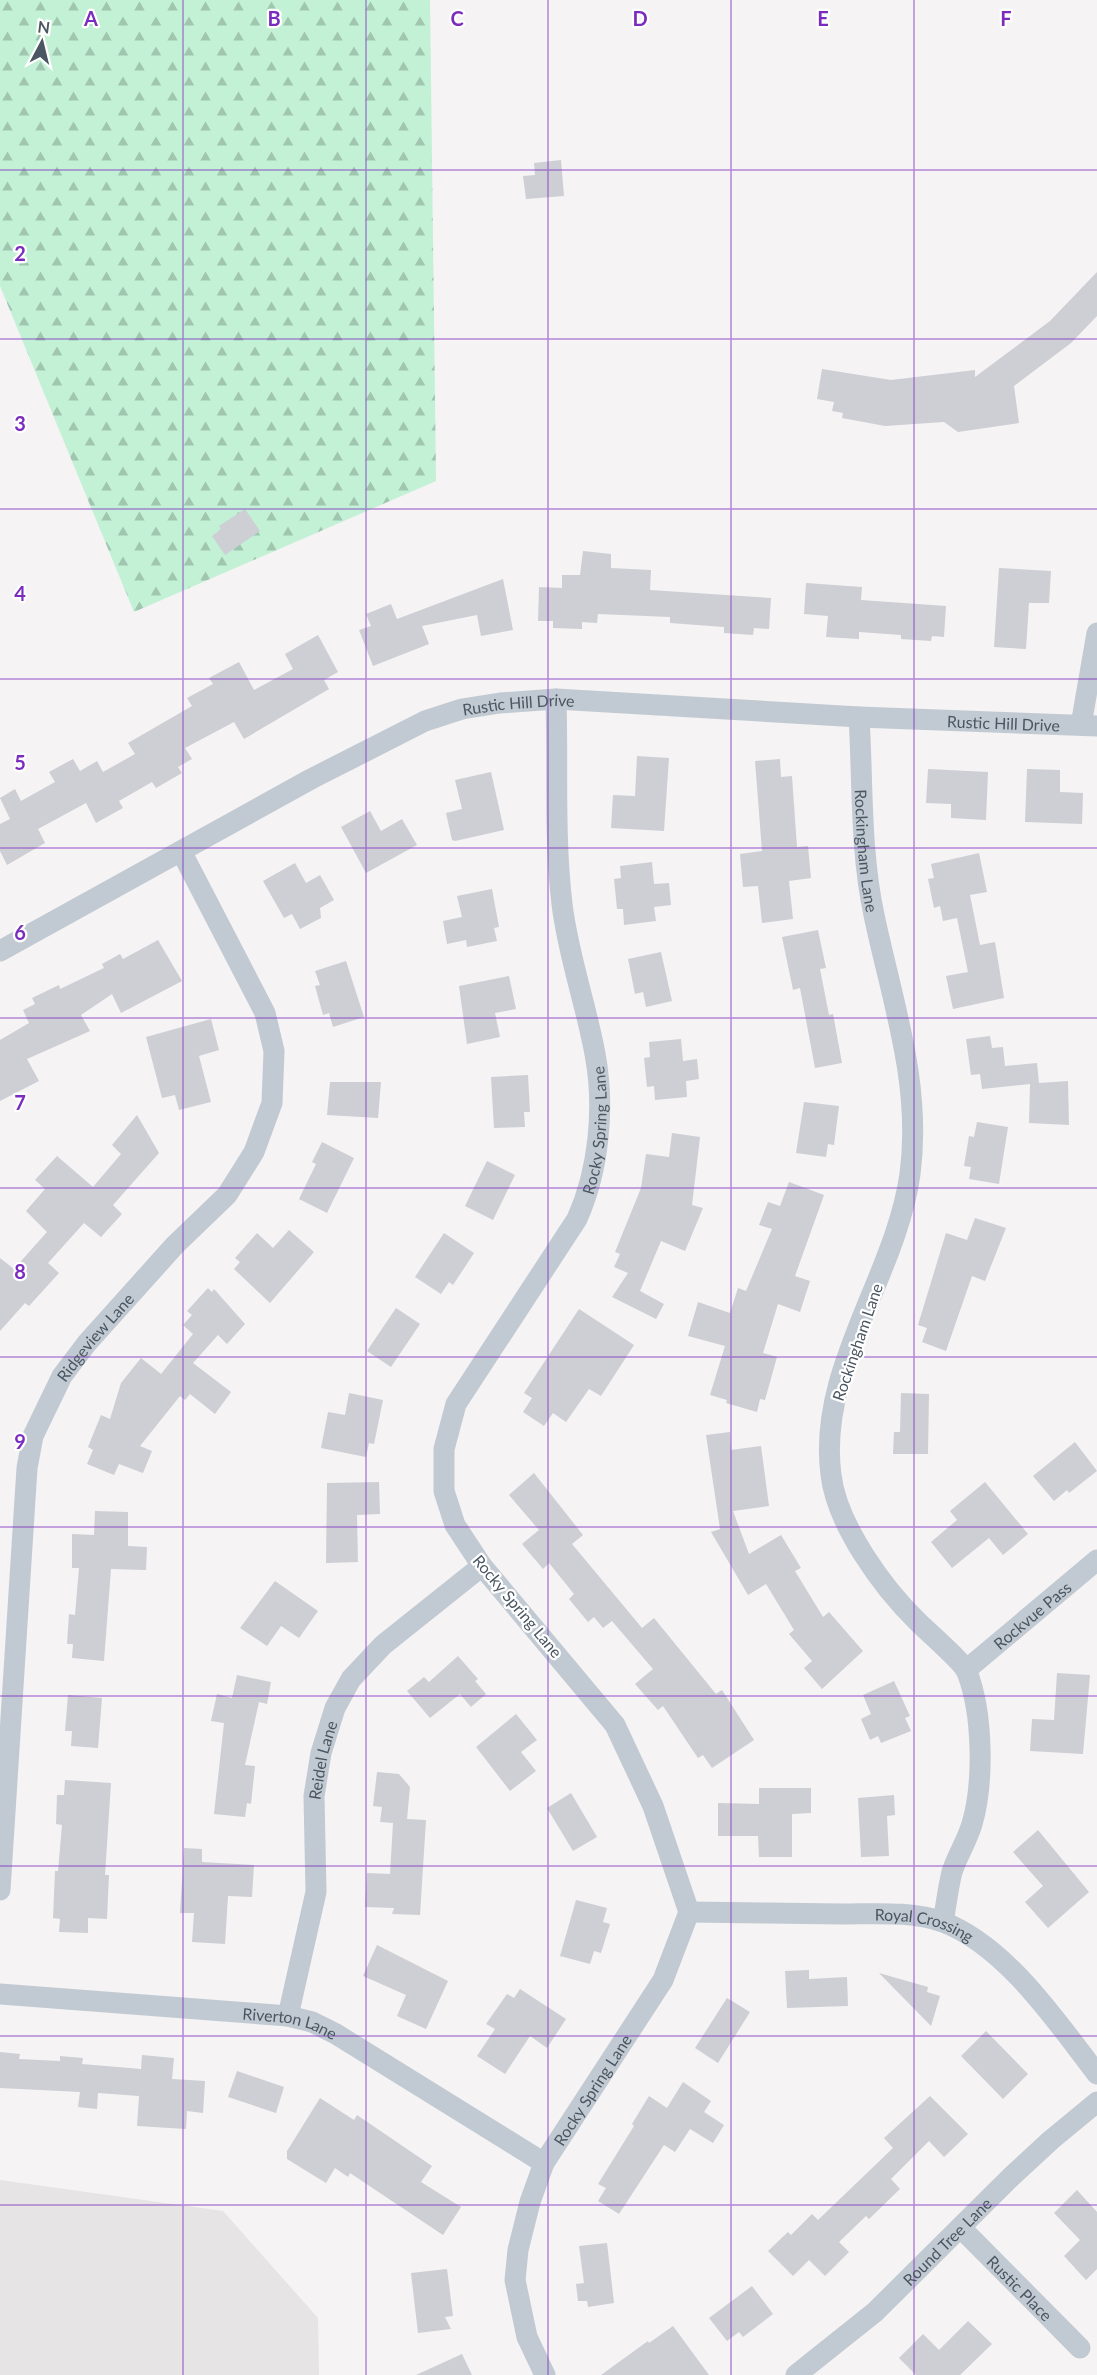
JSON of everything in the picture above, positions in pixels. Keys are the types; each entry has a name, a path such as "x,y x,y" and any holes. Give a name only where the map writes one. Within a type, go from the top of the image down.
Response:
{"street":[{"path":"1089,725 1097,633"},
{"name":"Rustic Hill Drive","path":"0,951 311,780 425,722 462,709 490,704 556,699 859,717 1089,725"},
{"name":"Rocky Spring Lane","path":"545,2375 527,2337 515,2280 518,2250 544,2163 648,2007 663,1980 689,1912 653,1806 615,1725 482,1566 456,1526 444,1491 444,1449 456,1404 476,1370 577,1219 590,1185 597,1132 599,1093 595,1055 562,904 558,843 556,699"},
{"name":"Rockingham Lane","path":"859,717 866,868 873,913 906,1048 912,1095 910,1173 902,1208 879,1278 844,1368 832,1413 829,1449 831,1479 849,1526 879,1575 912,1616 966,1670"},
{"name":"Ridgeview Lane","path":"0,1890 27,1468 33,1436 62,1376 87,1342 175,1245 227,1195 254,1152 272,1103 274,1051 265,1013 182,851"},
{"name":"Rockvue Pass","path":"966,1670 1097,1560"},
{"name":"Reidel Lane","path":"288,2016 316,1892 314,1796 321,1753 335,1708 351,1678 383,1644 482,1566"},
{"path":"943,1923 953,1870 972,1824 980,1764 977,1716 966,1670"},
{"name":"Royal Crossing","path":"689,1912 896,1914 943,1923 974,1939 1005,1965 1060,2026 1097,2074"},
{"name":"Riverton Lane","path":"0,1994 288,2016 312,2022 336,2034 544,2163"},
{"name":"Round Tree Lane","path":"796,2375 875,2312 1051,2140 1097,2102"},
{"name":"Rustic Place","path":"960,2228 1080,2348"}],"shaded area":[{"path":"0,2180 223,2211 318,2318 319,2375 0,2375"}],"green space":[{"path":"0,0 430,0 436,481 134,612 0,286"}],"building":[{"path":"561,160 564,196 526,199 523,176 535,175 534,163"},
{"path":"1097,272 1097,316 1071,343 1014,386 1019,423 958,432 944,422 885,426 842,418 843,413 832,411 834,402 817,399 822,369 891,380 975,370 975,377 1050,321"},
{"path":"245,509 260,531 225,555 212,536 221,529 219,526"},
{"path":"583,551 611,554 611,568 651,570 650,590 771,598 769,629 754,628 753,635 724,633 724,627 670,623 670,617 598,614 597,623 582,622 582,629 553,628 553,621 538,621 539,587 562,588 562,575 580,575"},
{"path":"999,568 1051,571 1049,603 1029,603 1026,649 994,647"},
{"path":"503,579 513,630 481,636 477,615 422,626 429,644 373,666 359,630 371,626 366,614 391,604 397,619"},
{"path":"806,583 862,587 861,600 946,606 944,637 932,636 931,641 901,639 901,635 859,632 859,639 826,637 828,616 804,614"},
{"path":"318,635 338,672 324,680 329,689 244,739 234,722 185,748 192,759 178,767 182,773 156,788 152,782 119,801 123,808 96,823 86,803 38,829 45,843 7,865 0,851 0,824 10,819 0,798 15,789 21,801 55,782 49,772 73,759 80,771 97,761 103,772 135,754 128,743 192,706 187,698 213,684 209,678 239,662 254,690 293,669 285,654"},
{"path":"637,756 669,758 664,831 611,828 613,795 635,796"},
{"path":"780,759 781,777 792,776 797,847 808,846 811,878 789,881 793,919 762,923 758,886 743,887 740,854 762,851 755,761"},
{"path":"928,769 988,772 986,820 951,818 951,804 926,803"},
{"path":"1027,769 1060,770 1060,792 1083,793 1082,824 1025,822"},
{"path":"491,772 504,830 452,840 446,813 462,809 455,780"},
{"path":"370,811 381,831 402,819 417,845 366,873 341,827"},
{"path":"979,853 987,892 970,895 980,945 995,942 1004,998 953,1009 946,976 968,972 957,918 943,921 940,906 934,908 928,879 934,878 931,864"},
{"path":"652,862 654,884 669,883 671,905 654,907 656,921 624,925 623,909 617,909 614,879 621,878 620,866"},
{"path":"295,863 306,883 320,875 334,900 320,908 321,918 300,929 292,914 284,918 263,881"},
{"path":"492,889 499,927 494,928 497,941 467,947 466,940 447,944 443,921 462,917 457,896"},
{"path":"818,930 826,968 820,969 829,1015 833,1014 842,1063 815,1068 800,988 793,990 782,937"},
{"path":"158,940 182,981 121,1013 112,994 81,1015 90,1031 27,1059 39,1081 0,1101 0,1040 29,1023 23,1010 35,1004 32,998 59,985 60,989 104,968 102,964 120,954 123,959"},
{"path":"661,952 672,1001 646,1007 643,992 635,994 628,959"},
{"path":"346,961 364,1017 333,1027 329,1013 323,1015 315,986 320,985 315,971"},
{"path":"509,976 516,1009 495,1013 500,1037 467,1044 459,986"},
{"path":"211,1019 219,1050 199,1056 211,1102 179,1110 175,1095 162,1098 146,1037"},
{"path":"990,1036 992,1048 1003,1047 1005,1066 1037,1063 1039,1083 1068,1081 1069,1125 1029,1123 1030,1084 982,1089 980,1074 971,1075 966,1039"},
{"path":"681,1039 683,1061 697,1059 699,1079 686,1081 687,1097 655,1100 654,1086 647,1087 644,1058 650,1057 649,1042"},
{"path":"528,1075 530,1112 524,1112 525,1127 494,1128 491,1077"},
{"path":"330,1082 381,1082 378,1118 327,1115"},
{"path":"804,1102 839,1106 834,1145 828,1144 826,1157 796,1153"},
{"path":"137,1115 159,1153 113,1205 122,1214 101,1237 84,1223 48,1263 59,1273 29,1306 25,1303 0,1331 0,1258 14,1269 47,1232 26,1211 45,1189 35,1180 57,1156 93,1187 121,1154 112,1145"},
{"path":"977,1122 1008,1127 999,1184 969,1179 971,1167 964,1166 969,1136 974,1137"},
{"path":"672,1133 700,1137 692,1205 703,1208 685,1251 661,1241 640,1291 664,1304 656,1319 612,1297 628,1273 614,1267 620,1254 615,1252 641,1188 646,1154 669,1157"},
{"path":"322,1142 354,1158 327,1213 299,1199 316,1164 312,1162"},
{"path":"487,1161 515,1175 493,1220 465,1206"},
{"path":"789,1182 824,1195 795,1276 810,1281 800,1312 778,1304 763,1353 777,1357 765,1400 760,1399 757,1412 726,1403 727,1400 710,1395 725,1346 688,1336 698,1302 730,1313 738,1288 746,1291 772,1229 759,1225 768,1202 780,1206"},
{"path":"975,1218 1006,1228 985,1281 972,1276 946,1351 922,1342 927,1328 918,1325 946,1233 967,1240"},
{"path":"289,1230 314,1252 270,1303 234,1269 240,1262 235,1258 257,1233 273,1248"},
{"path":"444,1233 474,1253 453,1285 449,1282 441,1294 415,1277"},
{"path":"208,1288 212,1292 214,1289 245,1324 227,1344 218,1335 193,1363 231,1392 215,1414 190,1394 185,1400 180,1396 140,1446 152,1451 143,1473 119,1464 114,1475 87,1464 93,1450 88,1447 101,1415 110,1419 121,1383 141,1358 161,1374 193,1334 183,1325 192,1315 187,1311"},
{"path":"396,1308 420,1324 391,1367 367,1351"},
{"path":"579,1309 634,1345 601,1396 589,1389 566,1422 553,1413 544,1426 523,1412 532,1398 524,1393"},
{"path":"349,1393 383,1400 374,1444 369,1443 366,1457 321,1448 328,1412 345,1415"},
{"path":"901,1393 929,1394 928,1454 893,1454 894,1432 900,1432"},
{"path":"730,1432 731,1450 761,1446 769,1506 733,1511 749,1554 781,1535 801,1568 795,1571 823,1617 829,1612 863,1651 822,1689 804,1668 812,1661 789,1634 794,1630 766,1584 748,1595 711,1532 720,1529 706,1435"},
{"path":"1075,1442 1097,1471 1069,1493 1067,1490 1054,1501 1033,1476"},
{"path":"534,1473 583,1535 572,1544 642,1628 654,1618 716,1694 722,1690 754,1740 712,1768 703,1755 698,1758 663,1706 658,1710 635,1684 653,1669 612,1621 603,1628 594,1617 588,1622 569,1599 574,1594 549,1563 543,1569 522,1544 539,1530 509,1495"},
{"path":"379,1482 380,1514 357,1515 358,1562 326,1563 327,1483"},
{"path":"985,1482 1028,1534 1003,1555 989,1538 952,1568 931,1542 957,1520 950,1511"},
{"path":"95,1511 128,1512 128,1546 147,1547 146,1570 111,1569 104,1661 72,1658 73,1644 67,1644 69,1614 75,1615 79,1568 72,1568 72,1534 94,1535"},
{"path":"275,1581 318,1611 299,1638 281,1626 267,1646 240,1628"},
{"path":"458,1656 478,1679 475,1681 486,1694 471,1707 460,1694 430,1718 407,1691 424,1677 429,1682"},
{"path":"1057,1673 1090,1675 1083,1754 1030,1751 1032,1719 1054,1720"},
{"path":"237,1675 271,1682 267,1704 259,1702 245,1765 255,1766 251,1804 247,1803 245,1817 214,1814 224,1723 211,1721 217,1694 232,1698"},
{"path":"894,1681 910,1716 905,1718 911,1731 881,1743 878,1736 870,1740 861,1719 871,1714 863,1695"},
{"path":"68,1695 102,1698 98,1748 71,1746 72,1731 65,1731"},
{"path":"516,1714 537,1740 521,1752 536,1771 510,1791 476,1747"},
{"path":"377,1772 399,1774 410,1787 407,1819 426,1820 420,1915 392,1914 394,1908 365,1907 367,1873 390,1874 393,1823 380,1822 382,1807 373,1806"},
{"path":"65,1780 111,1783 105,1875 109,1875 107,1919 88,1918 88,1933 59,1932 60,1919 53,1918 55,1871 58,1871 62,1825 56,1824 57,1795 64,1795"},
{"path":"759,1788 811,1788 811,1813 792,1814 792,1857 759,1857 758,1836 718,1836 718,1803 759,1804"},
{"path":"571,1793 597,1837 573,1851 547,1808"},
{"path":"894,1795 895,1815 887,1816 889,1856 861,1857 858,1798"},
{"path":"1038,1830 1089,1892 1048,1928 1025,1902 1043,1886 1013,1852"},
{"path":"184,1848 202,1849 202,1862 254,1865 252,1897 228,1896 225,1944 192,1942 194,1913 180,1913"},
{"path":"576,1900 607,1908 603,1922 610,1924 601,1953 594,1951 590,1964 560,1956"},
{"path":"377,1945 448,1981 426,2029 397,2016 406,1995 363,1976"},
{"path":"809,1970 809,1979 847,1977 848,2006 787,2008 785,1971"},
{"path":"879,1973 928,1987 927,1992 940,1996 931,2026"},
{"path":"520,1989 566,2019 547,2048 530,2036 505,2074 477,2056 495,2029 486,2024 507,1994 514,1998"},
{"path":"727,1998 750,2012 718,2063 695,2048"},
{"path":"986,2031 1028,2074 1003,2099 961,2056"},
{"path":"0,2052 20,2054 19,2059 60,2061 60,2056 83,2058 82,2064 141,2069 142,2055 174,2058 172,2079 205,2081 203,2113 187,2111 186,2129 137,2126 139,2096 98,2093 97,2109 78,2107 80,2092 0,2088"},
{"path":"237,2071 284,2087 276,2113 228,2097"},
{"path":"683,2082 711,2101 704,2112 724,2125 713,2143 690,2129 675,2152 664,2145 619,2214 598,2201 606,2188 598,2184 634,2126 632,2124 649,2096 667,2108"},
{"path":"930,2096 968,2134 944,2157 929,2141 891,2179 900,2189 869,2219 866,2216 839,2242 849,2252 825,2276 809,2260 793,2276 768,2251 788,2232 791,2235 812,2214 818,2220 893,2148 884,2138"},
{"path":"320,2098 354,2120 357,2115 432,2166 421,2182 461,2207 443,2235 350,2173 348,2177 335,2168 326,2183 287,2159 287,2151"},
{"path":"1077,2190 1097,2212 1097,2269 1086,2280 1064,2256 1080,2240 1054,2213"},
{"path":"607,2243 614,2303 588,2307 587,2301 578,2301 576,2284 584,2283 579,2246"},
{"path":"447,2269 453,2316 445,2317 451,2329 418,2333 411,2273"},
{"path":"752,2286 773,2314 743,2337 739,2332 727,2341 709,2318"},
{"path":"968,2321 992,2344 960,2375 916,2375 899,2358 923,2334 939,2350"},
{"path":"673,2326 709,2375 601,2375 648,2341 649,2343"},
{"path":"462,2354 472,2375 416,2375"}]}
